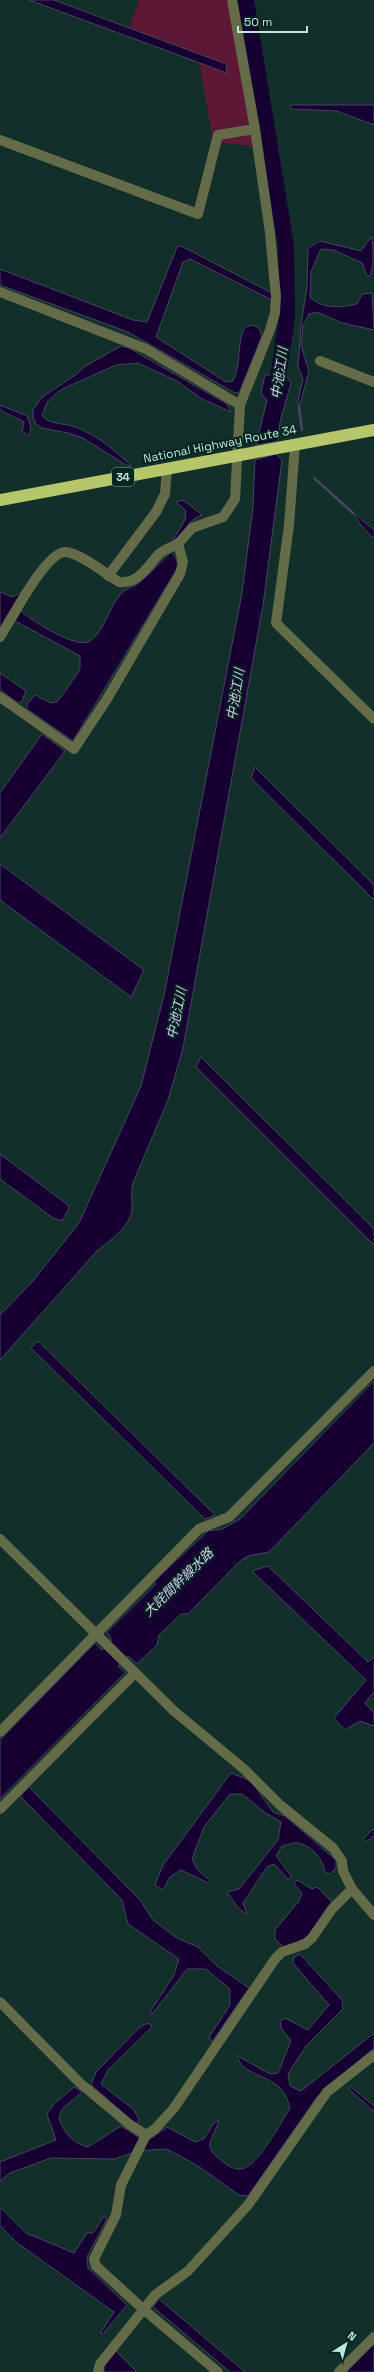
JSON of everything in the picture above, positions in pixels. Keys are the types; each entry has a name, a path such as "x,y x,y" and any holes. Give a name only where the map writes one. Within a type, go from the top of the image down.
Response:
{"highway":[{"name":"National Highway Route 34","path":"0,500 374,429"}],"street":[{"path":"0,637 24,597 44,568 57,555 65,552 77,556 119,582 128,583 142,573 160,554 178,544 192,528 223,517 235,499 242,454 240,404 270,330 276,296 270,233 255,129 232,0"},
{"path":"0,140 198,214 218,135 255,129"},
{"path":"0,292 115,335 146,349 240,404"},
{"path":"320,361 374,382"},
{"path":"291,445 289,525 276,623 374,719"},
{"path":"108,576 156,512 165,494 167,468"},
{"path":"0,697 74,749 107,699 180,574 184,562 178,544"},
{"path":"0,1732 199,1528 229,1517 374,1371"},
{"path":"0,1539 174,1711 244,1769 280,1805 333,1848 342,1861 343,1871 352,1889 374,1915"},
{"path":"0,1809 135,1673"},
{"path":"218,2372 143,2309 96,2266 94,2259 116,2215 121,2185 138,2155 146,2135 155,2129 174,2108 275,1959 282,1952 305,1944 312,1938 332,1909 352,1889"},
{"path":"0,2002 80,2083 129,2124 146,2135"},
{"path":"98,2372 100,2364 143,2309 168,2283 188,2271 248,2205 327,2092 374,2055"},
{"path":"339,2372 374,2337"}],"shaded area":[{"path":"139,0 236,0 260,147 213,142 198,54 129,28"}],"water":[{"path":"29,0 54,0 226,64 227,73"},
{"path":"290,105 374,105 374,125 337,111 291,109"},
{"path":"371,237 373,256 370,276 367,276 362,263 334,250 321,249 311,272 310,297 320,304 338,307 357,304 362,294 372,293 374,330 342,323 317,312 309,314 303,325 301,346 309,371 299,408 298,401 303,379 298,367 301,325 307,287 308,248 320,241 361,251"},
{"path":"181,246 272,293 272,300 190,259 183,262 156,337 226,382 233,381 236,374 242,333 245,327 252,325 259,328 262,336 239,393 233,392 128,332 0,285 0,269 133,320 147,322 177,247"},
{"path":"121,346 129,348 227,404 231,412 202,399 177,381 138,363 116,365 60,390 48,401 42,415 48,421 71,426 91,434 119,454 131,466 126,465 83,438 68,433 42,428 36,424 33,418 33,410 41,398 77,374 84,367"},
{"path":"265,375 286,375 291,383 280,422 278,441 256,445 267,400 261,393"},
{"path":"0,405 27,416 31,427 29,436 22,431 24,422 0,410"},
{"path":"276,454 282,460 263,605 183,1048 168,1100 133,1183 132,1208 128,1221 113,1238 97,1251 0,1360 0,1315 33,1281 79,1223 141,1086 164,995 242,593 253,507 255,460"},
{"path":"183,500 202,515 192,521 178,538 173,540 185,520 186,511 176,502"},
{"path":"353,513 374,530 374,539 360,524"},
{"path":"171,552 176,558 178,567 73,741 27,709 27,704 35,695 51,703 57,702 80,669 80,656 15,621 21,611 34,621 65,638 84,643 90,641 103,626 116,600 122,592 140,582"},
{"path":"0,592 13,597 22,592 0,629"},
{"path":"0,673 26,691 22,701 18,703 0,690"},
{"path":"42,734 65,751 0,838 0,793"},
{"path":"255,767 374,885 374,900 251,778"},
{"path":"0,864 144,970 131,997 0,900"},
{"path":"201,1057 374,1229 374,1245 196,1067"},
{"path":"0,1154 68,1205 69,1208 62,1221 53,1218 0,1179"},
{"path":"38,1341 215,1515 205,1519 31,1348"},
{"name":"大詫間幹線水路","path":"374,1381 374,1443 269,1552 248,1556 239,1562 188,1614 181,1614 159,1635 157,1645 137,1664 128,1656 118,1666 125,1673 0,1799 0,1740 95,1643 102,1650 112,1640 107,1632 156,1584 154,1581 208,1531 222,1529 240,1519"},
{"path":"268,1566 368,1662 374,1657 374,1692 365,1703 374,1713 374,1726 360,1721 345,1730 334,1718 366,1680 252,1571"},
{"path":"231,1773 251,1781 273,1812 285,1816 336,1860 336,1868 330,1874 325,1872 322,1862 308,1847 296,1843 282,1846 276,1856 292,1877 288,1879 274,1864 267,1867 243,1903 247,1914 239,1909 227,1892 239,1889 278,1840 281,1822 267,1814 242,1794 230,1794 204,1827 192,1859 197,1869 210,1881 208,1883 181,1870 170,1877 163,1890 155,1885 163,1865"},
{"path":"29,1787 140,1900 153,1920 177,1938 198,1947 217,1966 249,1988 212,2042 209,2037 230,2005 230,1989 206,1969 187,1969 153,2013 150,2012 174,1975 179,1959 128,1924 122,1900 20,1796"},
{"path":"374,1828 374,1836 365,1842 363,1839"},
{"path":"297,1880 312,1889 317,1887 332,1902 309,1936 286,1949 275,1939 275,1930 299,1901 302,1893 294,1884"},
{"path":"300,1954 342,2000 343,2009 306,2046 288,2074 290,2086 301,2091 374,2033 374,2048 317,2097 248,2196 239,2195 198,2166 167,2149 137,2151 115,2159 51,2158 10,2173 0,2181 0,2162 56,2140 47,2114 54,2104 74,2087 82,2092 62,2109 59,2118 66,2133 77,2143 88,2147 121,2126 143,2140 150,2139 167,2127 195,2142 204,2139 213,2124 219,2120 210,2142 211,2151 231,2167 241,2169 247,2167 261,2153 290,2108 283,2091 278,2086 244,2067 236,2055 270,2074 278,2073 291,2041 281,2028 280,2021 285,2018 308,2030 329,2005 293,1963 294,1957"},
{"path":"149,2023 152,2027 108,2070 101,2084 133,2109 139,2119 137,2125 91,2085 96,2072 141,2026"},
{"path":"350,2086 374,2106 374,2112 349,2089"},
{"path":"0,2207 26,2233 74,2253 87,2233 93,2233 104,2216 107,2219 87,2257 88,2268 127,2305 102,2335 101,2332 114,2312 16,2242 0,2226"},
{"path":"159,2299 245,2372 230,2372 153,2307"},
{"path":"374,2344 374,2372 346,2372"},
{"path":"116,2351 137,2372 104,2372 104,2364"}],"waterway":[{"name":"中池江川","path":"246,0 286,246 287,318 275,396"},
{"path":"299,408 302,430"},
{"path":"314,478 353,513"}]}
